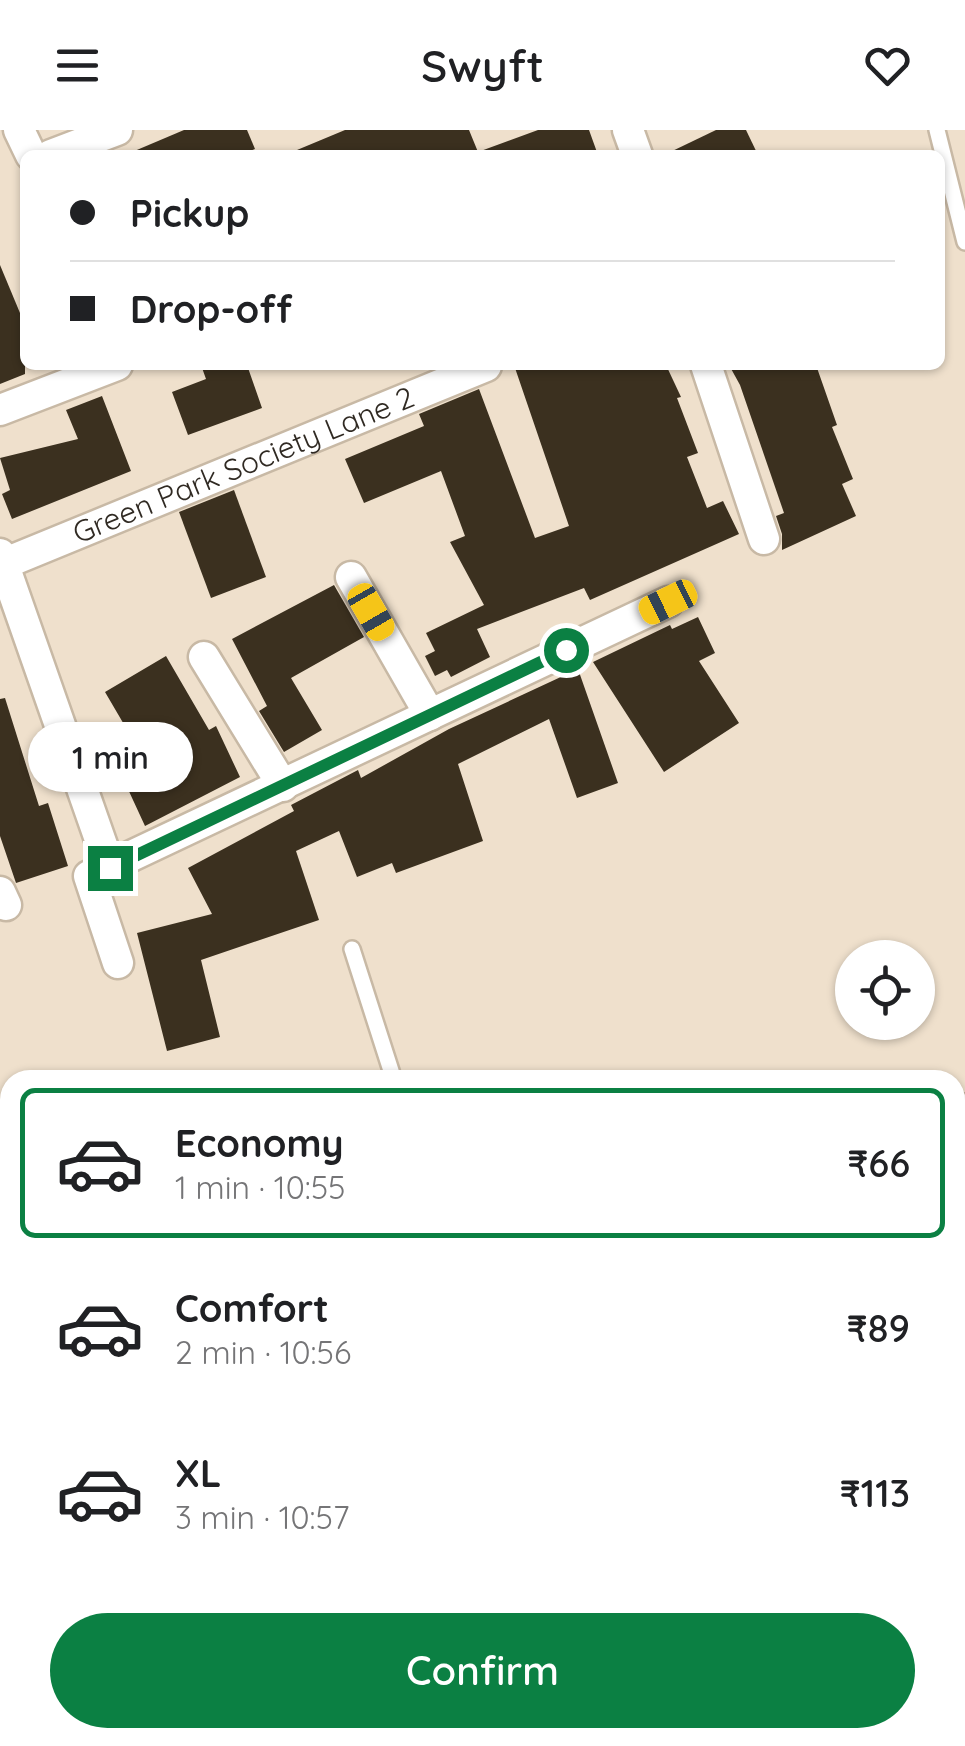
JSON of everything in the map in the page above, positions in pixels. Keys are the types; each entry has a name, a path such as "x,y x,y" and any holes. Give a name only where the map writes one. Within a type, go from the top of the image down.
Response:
{"street":[{"path":"64,150 116,130"},
{"path":"0,410 104,370"},
{"name":"Green Park Society Lane 2","path":"2,559 467,370"},
{"path":"708,370 764,538"},
{"path":"2,559 110,868"},
{"path":"352,577 430,715"},
{"path":"118,963 89,876 668,602"},
{"path":"204,656 283,786"}],"lane":[{"path":"945,165 965,242"},
{"path":"352,949 391,1070"}],"building":[{"path":"184,130 247,130 255,149 252,150 137,150"},
{"path":"345,130 469,130 477,150 297,150"},
{"path":"538,130 589,130 596,150 483,150"},
{"path":"716,130 746,130 756,150 674,150"},
{"path":"0,265 20,313 20,370 25,370 25,374 0,384"},
{"path":"203,370 249,370 262,408 188,435 172,392 206,379"},
{"path":"516,370 668,370 698,453 687,457 707,508 723,501 739,534 590,600 584,588 477,629 490,657 451,677 447,670 435,676 425,656 435,651 426,633 484,605 450,542 465,536 441,471 364,503 345,459 424,426 419,414 479,389 535,538 569,526"},
{"path":"732,370 818,370 837,425 832,427 853,479 842,484 856,516 782,550 776,516 784,513"},
{"path":"102,396 131,471 12,519 2,494 10,490 0,458 78,439 66,410"},
{"path":"234,490 266,577 211,598 179,512"},
{"path":"334,585 364,637 291,678 322,730 284,752 259,711 267,706 232,639"},
{"path":"698,617 715,653 699,661 739,723 664,772 593,662 670,625 672,629"},
{"path":"166,656 209,730 216,726 240,777 145,826 121,774 146,762 105,692"},
{"path":"578,669 618,783 577,798 549,719 458,764 483,841 396,873 392,863 357,877 339,831 296,851 319,920 201,960 220,1037 167,1051 137,933 212,914 188,868 294,811 291,805 358,770 361,778 449,729"},
{"path":"5,698 39,806 48,803 68,866 16,883 0,836 0,699"}],"route":[{"path":"110,868 566,650"}]}
